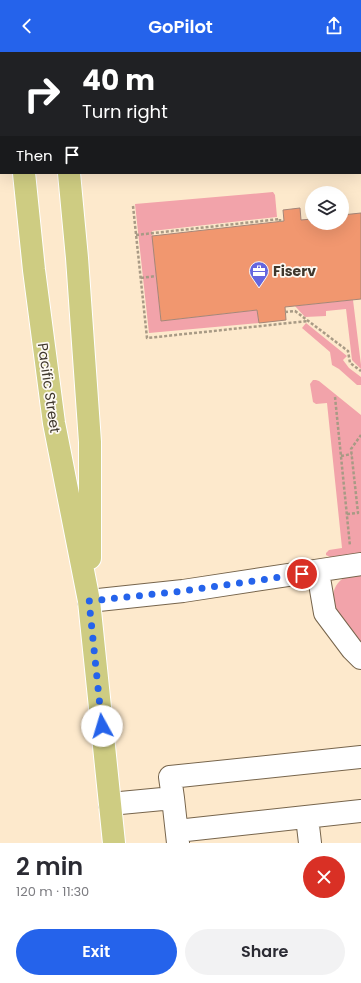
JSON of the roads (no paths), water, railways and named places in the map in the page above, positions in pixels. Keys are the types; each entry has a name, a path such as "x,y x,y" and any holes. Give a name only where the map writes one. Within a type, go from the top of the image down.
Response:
{"main road":[{"name":"Pacific Street","path":"24,174 34,270 54,423 89,601 114,843"},
{"name":"Pacific Street","path":"69,174 77,258 90,442 89,601"}],"lane":[{"path":"89,601 183,591 318,572 356,556"},
{"path":"318,572 325,613 352,649 361,658"},
{"path":"361,757 170,777 178,837 307,817 361,811"},
{"path":"110,804 173,798"},
{"path":"307,817 310,843"}],"place":[{"name":"Fiserv","path":"259,288"}]}
